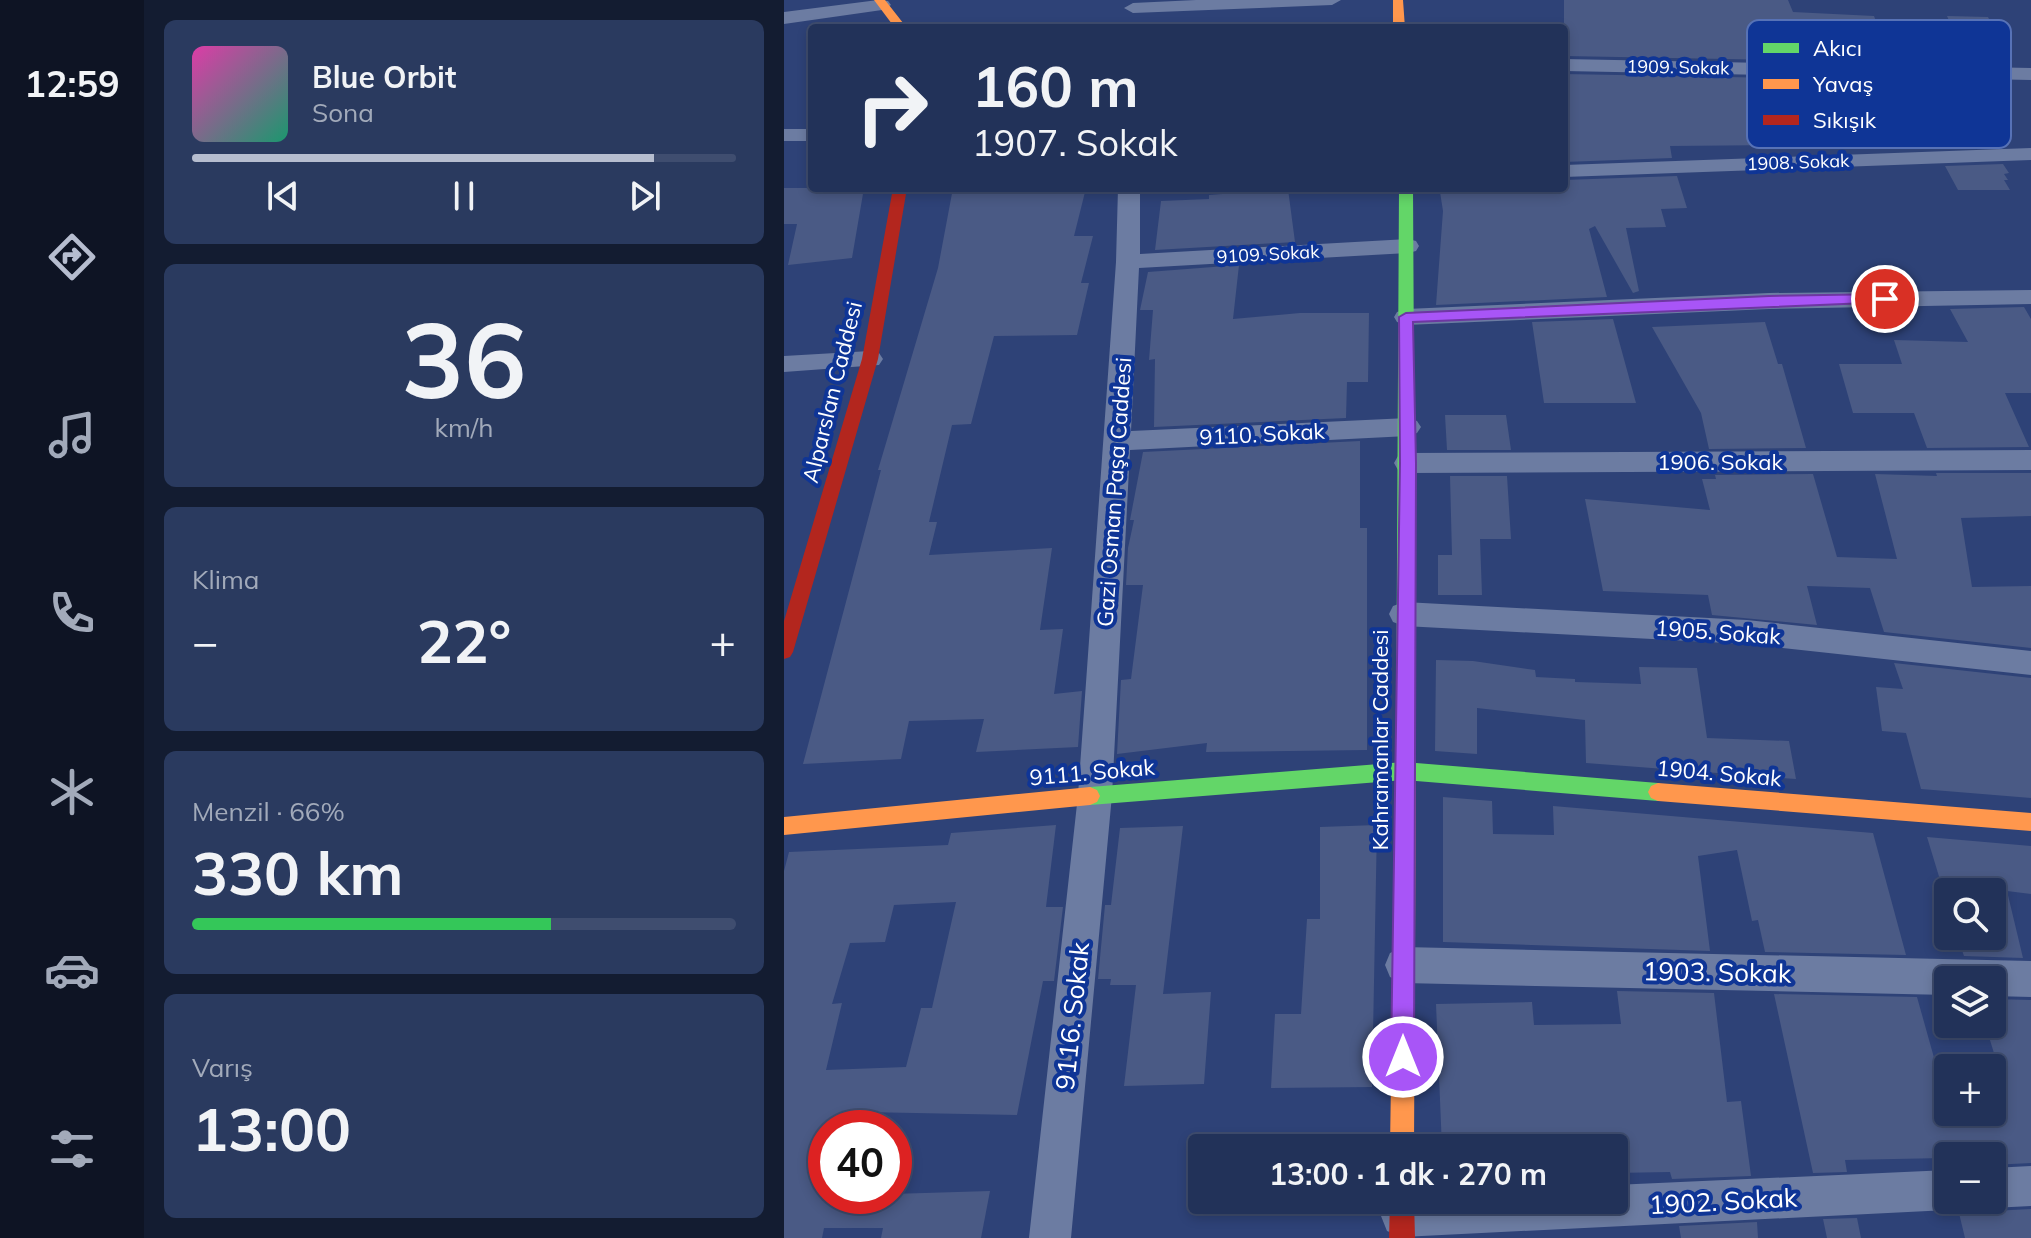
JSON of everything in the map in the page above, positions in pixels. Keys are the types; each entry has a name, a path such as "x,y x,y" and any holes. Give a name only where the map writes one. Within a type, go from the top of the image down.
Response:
{"street":[{"path":"1133,12 1332,0"},
{"path":"1398,0 1399,24"},
{"path":"784,18 880,2 898,24"},
{"name":"1909. Sokak","path":"1568,65 1747,69"},
{"name":"1909. Sokak","path":"2011,74 2031,74"},
{"path":"784,135 808,135"},
{"name":"1908. Sokak","path":"1568,171 2031,154"},
{"name":"Alparslan Caddesi","path":"784,652 870,359 899,192"},
{"name":"Gazi Osman Paşa Caddesi","path":"1095,795 1128,262 1129,192"},
{"name":"Kahramanlar Caddesi","path":"1402,1134 1404,614 1408,463 1406,192"},
{"name":"9109. Sokak","path":"1128,262 1408,246"},
{"path":"1406,317 1769,301 2031,297"},
{"path":"784,364 870,359"},
{"name":"9110. Sokak","path":"1117,441 1408,427"},
{"name":"1906. Sokak","path":"1408,463 2031,460"},
{"name":"1905. Sokak","path":"1404,614 1747,632 2031,663"},
{"name":"9111. Sokak","path":"784,826 1095,795 1404,771"},
{"name":"1904. Sokak","path":"1404,771 2031,822"},
{"name":"9116. Sokak","path":"1050,1238 1095,795"},
{"name":"1903. Sokak","path":"1403,965 2031,979"},
{"path":"2006,1187 2031,1186"},
{"name":"1902. Sokak","path":"1402,1218 1934,1191"}],"building":[{"path":"1564,0 1788,0 1793,12 1874,16 1876,20 1747,20 1747,59 1568,56 1568,24 1564,24"},
{"path":"1947,16 1988,17 1990,20 1949,20"},
{"path":"1568,74 1747,77 1747,145 1670,146 1672,158 1568,162"},
{"path":"2003,164 2009,173 2004,174 2008,180 2004,180 2010,190 1958,190 1945,166"},
{"path":"1677,176 1687,208 1661,209 1666,227 1626,228 1639,291 1633,293 1595,226 1589,229 1607,297 1436,305 1443,211 1440,192 1568,192 1568,180"},
{"path":"784,188 808,188 808,192 863,192 852,258 788,265 797,224 784,224"},
{"path":"952,192 1085,192 1074,236 1093,236 1081,283 1089,283 1077,335 994,336 971,424 952,425 929,522 937,522 929,555 1052,548 1040,630 1063,629 1054,694 1082,691 1078,747 976,752 984,719 909,721 901,759 803,764 881,470 878,470 938,268"},
{"path":"1288,192 1295,242 1155,250 1161,201 1209,199 1209,195"},
{"path":"1239,265 1233,319 1300,313 1369,313 1368,382 1347,382 1346,418 1154,427 1155,359 1149,360 1153,310 1140,310 1148,272"},
{"path":"2024,307 2031,319 2031,393 2005,393 2029,447 1927,448 1914,413 1853,413 1839,364 1902,364 1894,340 1968,342 1950,309"},
{"path":"1613,319 1636,403 1544,403 1532,322"},
{"path":"1765,322 1778,364 1782,364 1806,448 1709,449 1701,413 1652,327"},
{"path":"1445,415 1506,415 1511,450 1447,450"},
{"path":"1360,441 1360,528 1367,528 1367,750 1206,752 1207,743 1117,754 1121,680 1131,679 1143,585 1126,585 1128,548 1134,520 1130,520 1143,452"},
{"path":"1936,473 2031,473 2031,516 1961,518 1972,587 2031,586 2031,648 1884,632 1870,588 1807,586 1817,625 1712,615 1708,595 1603,591 1585,499 1710,510 1702,479 1716,479 1715,475 1813,474 1837,557 1897,559 1875,474 1937,476"},
{"path":"1450,476 1507,476 1511,539 1480,539 1482,595 1438,595 1438,555 1452,555"},
{"path":"1436,660 1473,661 1535,670 1536,677 1575,679 1575,682 1641,684 1639,667 1697,668 1707,738 1789,741 1796,779 1586,763 1585,720 1477,708 1477,754 1435,751"},
{"path":"1894,663 2031,678 2031,798 1921,789 1906,733 1882,731 1876,687 1903,689"},
{"path":"1443,797 1492,801 1493,834 1554,835 1553,806 1873,833 1906,955 1765,952 1758,920 1752,921 1737,850 1698,856 1710,951 1443,942"},
{"path":"1056,825 1046,907 1063,907 1054,981 1043,981 1017,1115 912,1113 912,1110 808,1110 808,1214 912,1214 912,1193 990,1191 981,1238 881,1238 883,1228 824,1228 822,1238 784,1238 784,871 789,852 948,845 951,833","holes":["956,902 932,1008 921,1008 906,1067 826,1070 842,1003 832,1004 850,943 885,942 894,905"]},
{"path":"1377,825 1372,1087 1271,1088 1275,1014 1301,1014 1307,919 1320,919 1320,827"},
{"path":"1183,826 1163,994 1211,992 1204,1084 1124,1086 1136,985 1110,985 1111,979 1098,979 1105,905 1111,905 1120,828"},
{"path":"1927,837 2031,846 2031,894 2007,891 2023,958 1964,956 1962,950 2006,950 2006,878 1939,878"},
{"path":"1617,991 1714,993 1727,1102 1741,1101 1751,1176 1672,1179 1670,1172 1628,1173 1628,1134 1441,1134 1436,1004 1532,1002 1534,1025 1621,1024"},
{"path":"1774,994 1917,997 1934,1058 1934,1126 2006,1126 2006,1054 1994,1054 1989,1038 2006,1038 2006,999 2031,1000 2031,1163 2006,1164 2006,1142 1934,1142 1934,1158 1845,1160 1847,1172 1813,1173"},
{"path":"2031,1209 2031,1238 1965,1238 1959,1214 2006,1214 2006,1210"},
{"path":"1857,1218 1861,1238 1827,1238 1823,1219"},
{"path":"1757,1222 1758,1238 1681,1238 1679,1226"}],"traffic: fast":[{"path":"1406,192 1406,744"},
{"path":"1090,796 1404,771 1658,792"}],"traffic: slow":[{"path":"879,0 898,24"},
{"path":"1398,0 1399,24"},
{"path":"1402,1134 1406,744"},
{"path":"1658,792 2031,822"},
{"path":"784,826 1090,796"}],"traffic: jam":[{"path":"784,652 870,359 899,192"},
{"path":"1402,1214 1402,1238"}],"route":[{"path":"1403,1057 1404,614 1408,463 1406,317 1885,299"}]}
